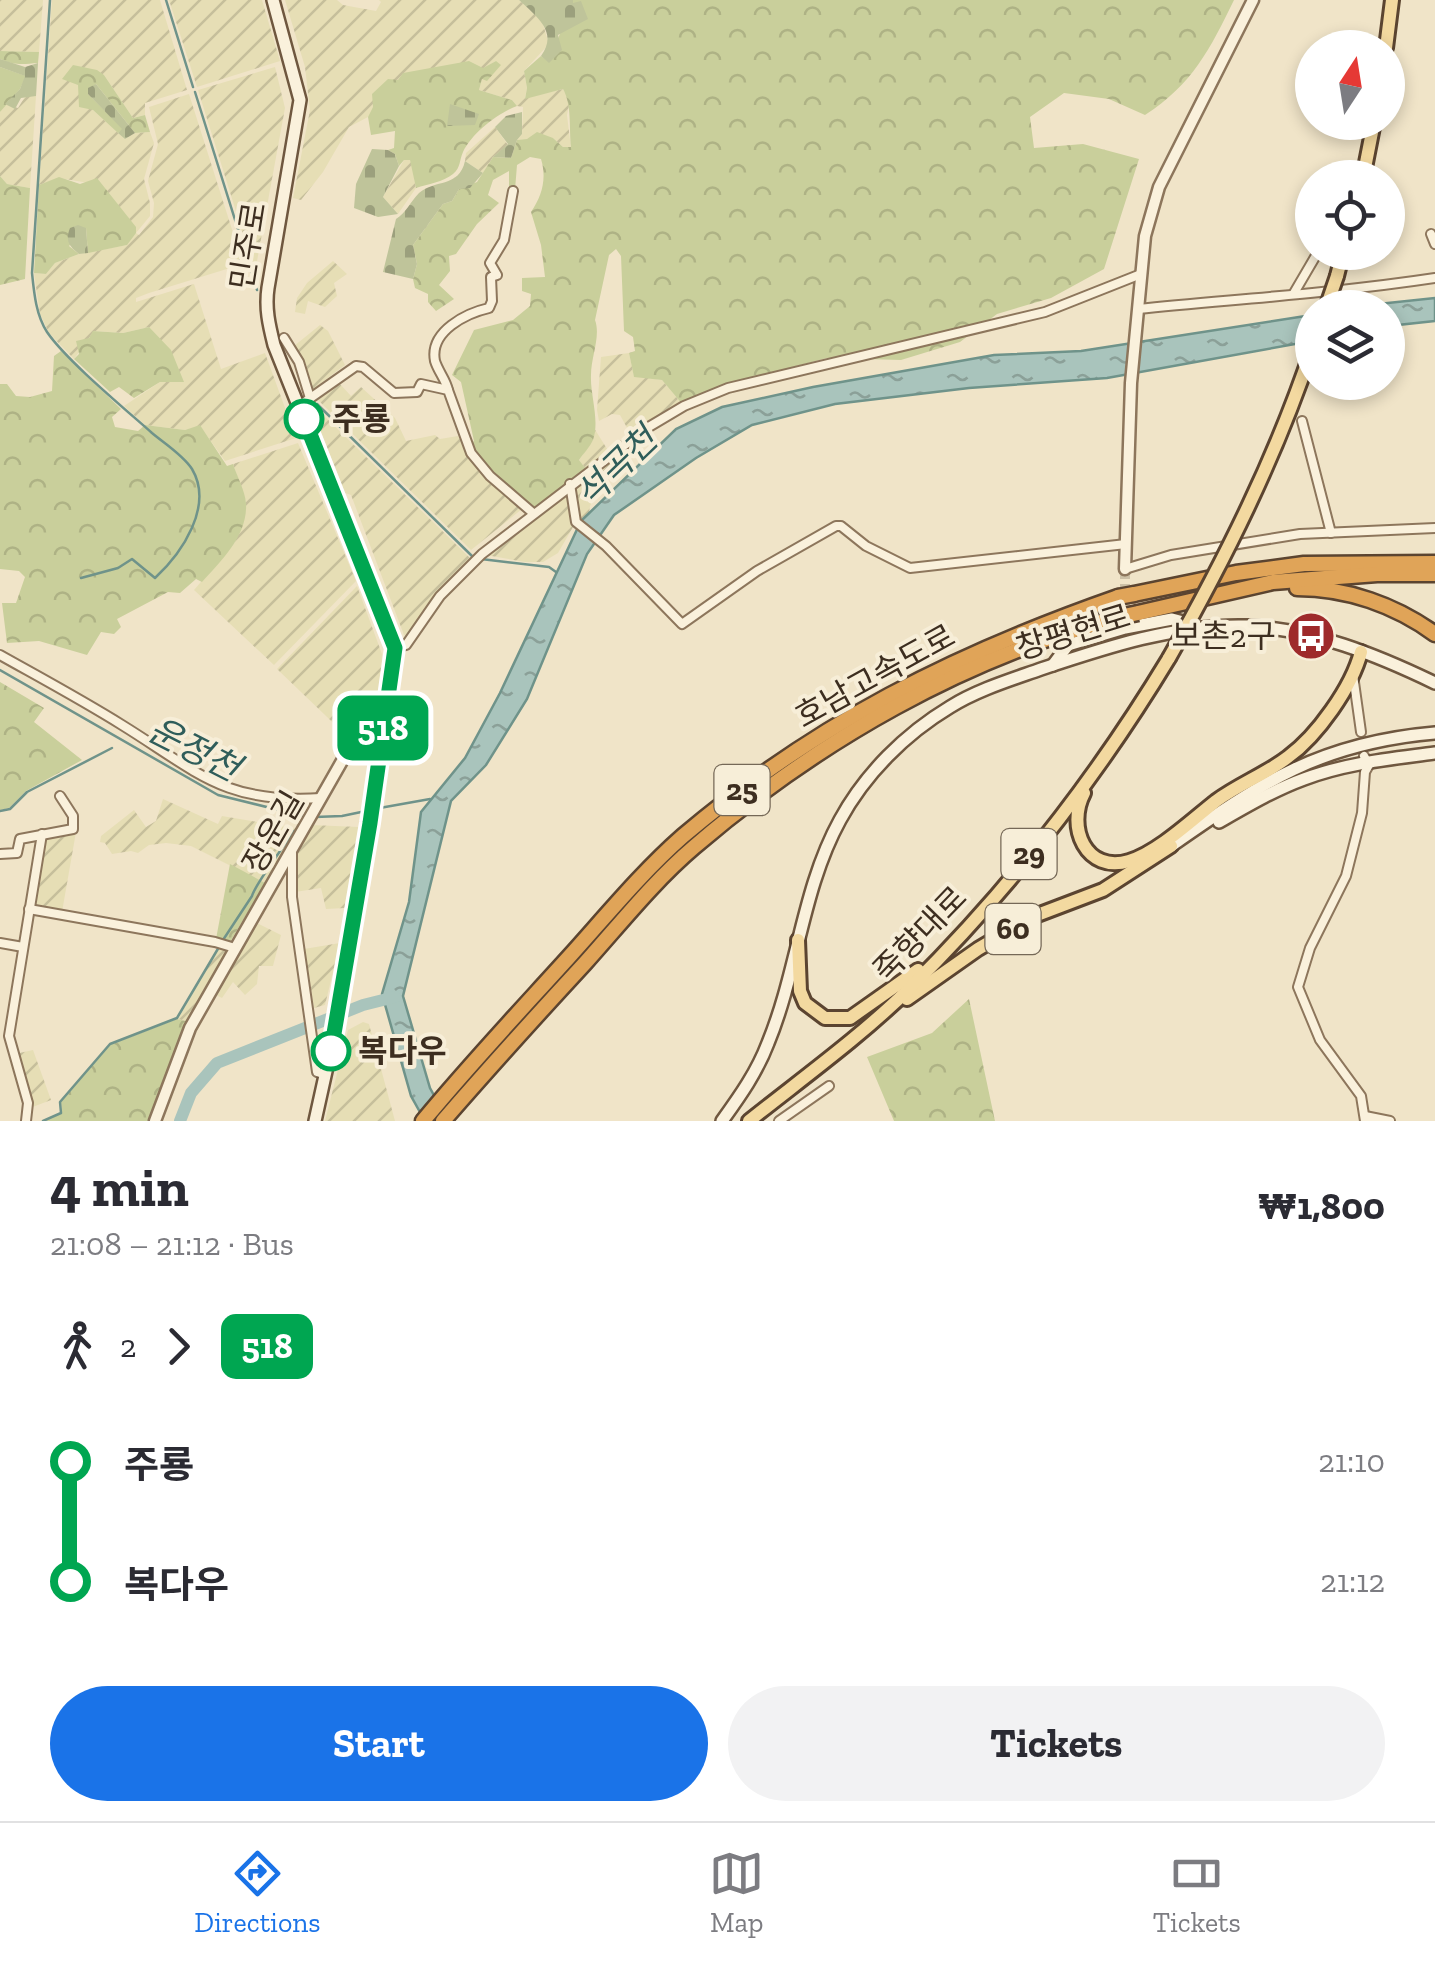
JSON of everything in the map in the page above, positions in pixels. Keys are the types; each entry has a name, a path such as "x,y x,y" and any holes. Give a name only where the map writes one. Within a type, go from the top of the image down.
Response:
{"highway":[{"path":"1369,562 1435,554"},
{"name":"호남고속도로","path":"443,1121 451,1100 635,884 682,838 770,768 854,714 947,664 1038,625 1118,598 1236,572 1304,564 1435,562"},
{"name":"호남고속도로","path":"423,1121 451,1100 692,849 773,784 841,739 960,672 1070,630 1273,582 1435,574"},
{"path":"1192,600 1278,588 1319,588 1384,605 1435,634"}],"main road":[{"name":"민주로","path":"273,0 300,100 266,306 274,345 304,402 395,648 342,999 315,1121"},
{"path":"1388,30 1392,0"},
{"name":"죽향대로","path":"749,1121 864,1029 951,944 1104,760 1168,658 1244,516 1295,395"},
{"name":"창평현로","path":"722,1121 753,1076 769,1042 818,868 849,803 900,744 952,705 1053,665 1125,642 1203,628 1251,626 1300,633 1388,660 1435,683"},
{"path":"1104,760 1080,798 1076,829 1081,842 1094,856 1126,862 1288,758 1325,718 1353,675 1362,652"},
{"name":"60","path":"864,1029 978,949 1032,918 1103,890 1269,780 1359,743 1435,732"},
{"path":"1171,846 1305,778 1366,760 1435,754"},
{"path":"798,940 800,991 805,1003 814,1012 838,1020 862,1012 951,944"}],"street":[{"path":"1253,0 1159,187 1145,236 1131,383 1124,569 1171,555 1300,534 1435,528"},
{"path":"514,191 504,240 490,262 497,274 491,277 489,308 462,317 444,332 435,360 470,453 533,513"},
{"path":"1431,234 1435,244"},
{"path":"1294,293 1307,270"},
{"path":"395,648 406,646 440,596 482,554 646,428 684,406 728,388 1045,312 1141,274"},
{"path":"1138,308 1344,292 1435,278"},
{"path":"284,338 299,362 304,402 356,366 363,367 394,393 417,392 420,384 448,390"},
{"path":"1302,421 1331,533"},
{"path":"570,484 576,522 682,624 757,572 836,526 910,568 1126,544"},
{"path":"0,655 123,726 209,782 248,794 319,801"},
{"path":"1353,675 1361,732"},
{"name":"장운길","path":"155,1121 190,1028 235,948 373,710 387,710"},
{"path":"354,740 383,729"},
{"path":"1366,760 1362,813 1346,876 1310,948 1298,987 1320,1040 1361,1096 1365,1118 1390,1121"},
{"path":"0,854 16,853 20,839 74,828 76,825 60,796"},
{"path":"26,1121 28,1103 9,1036 42,834"},
{"path":"293,847 292,897 317,1072 326,1075"},
{"path":"29,910 235,948"},
{"path":"0,942 23,946"},
{"path":"0,1057 13,1059"},
{"path":"779,1121 829,1086"}],"shaded area":[{"path":"0,0 43,0 39,52 0,51"},
{"path":"52,0 160,0 187,90 145,103 145,115 133,118 104,75 78,84 93,110 125,139 135,133 150,132 154,143 144,179 150,216 136,233 139,235 153,217 148,181 158,144 149,107 189,94 243,264 149,293 136,298 136,302 194,284 221,369 265,353 296,438 225,461 200,426 185,430 145,425 124,406 160,382 149,327 123,333 94,331 74,359 49,333 40,314 34,273 46,274 55,263 79,254 127,245 89,183 59,178 39,185"},
{"path":"169,0 262,0 280,61 197,87"},
{"path":"285,0 337,0 343,5 376,11 379,0 519,0 542,21 549,44 524,71 525,98 563,89 570,101 567,115 571,148 563,147 553,138 517,140 522,134 523,107 479,90 496,61 484,68 398,81 368,117 349,127 301,200 293,198 310,110 305,67"},
{"path":"275,67 285,108 255,272 198,90"},
{"path":"26,95 36,96 30,188 7,184 0,176 0,112 5,104 18,108"},
{"path":"495,127 508,145 493,157 483,173 465,161 466,153"},
{"path":"404,160 410,160 416,188 398,214 383,197"},
{"path":"333,261 347,274 334,283 337,296 325,307 308,301 305,314 295,312 297,298 307,283"},
{"path":"320,325 328,331 345,365 312,390 304,362 294,346"},
{"path":"629,353 634,376 662,380 683,405 631,435 620,415 612,414 599,421 597,410 601,357"},
{"path":"340,384 351,396 361,387 395,418 406,441 435,435 440,439 458,436 469,455 522,509 471,550 318,400"},
{"path":"317,409 471,559 438,594 409,638 404,635 351,495 345,493 313,413"},
{"path":"594,428 609,452 586,469 579,460 593,440"},
{"path":"298,443 356,581 274,665 194,590 235,542 246,502 233,464"},
{"path":"614,457 589,513 581,521 576,517 574,483"},
{"path":"569,491 573,527 558,553 543,562 486,555"},
{"path":"357,586 382,654 381,687 350,739 277,669"},
{"path":"163,799 218,824 222,816 298,829 265,883 191,846 166,843 149,845 138,853 112,854 100,842 101,836 134,810 146,827 156,821"},
{"path":"311,825 359,827 345,908 326,909 321,888 295,892 297,844"},
{"path":"76,832 62,912 32,907 44,838"},
{"path":"253,921 281,935 273,966 259,966 257,984 245,995 233,982 222,998 214,994"},
{"path":"340,943 325,1005 314,1008 304,949"},
{"path":"220,946 229,952 190,1022 178,1019"},
{"path":"363,1022 369,1024 395,1121 325,1121 348,1030"},
{"path":"33,1050 51,1100 30,1108 15,1054"}],"green space":[{"path":"519,0 581,1 588,19 558,35 562,50 549,63 541,56 548,39 543,25"},
{"path":"573,0 1234,0 1188,78 1145,115 1109,99 1064,93 1030,117 1034,148 1083,144 1139,159 1104,269 1051,298 997,314 960,342 901,360 827,358 728,384 683,405 662,380 634,377 629,353 635,351 633,337 624,331 621,256 616,249 609,255 595,320 591,375 595,432 579,460 586,469 533,510 484,466 469,445 474,441 461,382 452,375 474,330 513,320 530,306 531,294 522,291 522,278 545,277 531,212 542,187 541,159 530,157 517,165 515,190 509,187 509,171 493,180 488,195 499,203 477,224 456,254 449,256 450,271 439,285 454,299 436,311 428,302 428,294 415,288 417,264 413,245 443,204 452,201 459,189 477,182 493,157 511,158 517,140 537,132 563,147 571,147 569,109 563,89 525,99 524,71 541,56 549,62"},
{"path":"0,51 39,52 38,63 5,61 0,59"},
{"path":"0,59 25,67 38,63 36,96 21,98 15,109 5,104 20,89 25,76 0,67"},
{"path":"469,61 483,68 496,61 501,65 487,81 482,79 479,90 512,100 517,106 479,131 453,174 416,188 410,160 399,166 395,154 388,150 394,148 395,131 371,135 368,117 373,107 372,94 388,79 398,80 403,73"},
{"path":"73,65 104,75 133,118 145,115 150,132 135,133 96,84 88,94 123,129 118,133 93,110 79,107 78,85 62,79"},
{"path":"0,67 26,76 0,112"},
{"path":"96,84 135,133 125,139 118,133 122,129 88,94 88,88"},
{"path":"450,104 479,114 475,125 447,126"},
{"path":"522,112 522,134 511,158 493,157 508,144 495,127 506,116"},
{"path":"372,149 395,154 399,166 383,197 398,214 378,217 354,208 356,184"},
{"path":"465,161 483,173 470,188 459,189 452,201 443,204 413,245 417,264 413,279 383,272 396,219 419,193 458,175"},
{"path":"0,176 7,184 30,188 25,279 0,285"},
{"path":"59,177 80,184 97,178 136,227 136,233 127,245 88,253 86,228 69,246 79,254 55,263 46,274 34,273 39,185"},
{"path":"70,228 86,228 88,253 79,254 69,243"},
{"path":"149,327 171,350 184,382 160,382 134,398 119,387 110,392 74,359 79,354 76,341 89,338 93,331 123,333"},
{"path":"61,351 121,409 112,417 115,427 138,431 145,425 185,430 200,425 227,466 233,464 246,503 238,536 202,582 196,579 180,593 168,592 117,619 121,627 114,634 101,632 87,655 39,641 7,643 2,603 16,603 25,577 19,571 0,569 0,384 7,384 16,396 52,391 54,356"},
{"path":"0,682 44,708 34,722 82,760 0,810"},
{"path":"230,864 265,883 230,942 216,939"},
{"path":"969,999 995,1121 894,1121 867,1057 932,1033"},
{"path":"177,1019 190,1022 153,1121 45,1121 62,1113 61,1102 110,1045"}],"water":[{"path":"1435,298 1435,321 1405,324 1405,301"},
{"path":"1295,318 1295,344 1107,378 969,388 835,404 752,425 614,515 587,554 527,699 486,765 451,801 403,996 430,1088 448,1121 425,1121 411,1096 382,994 409,902 421,812 465,758 581,521 676,429 722,407 994,355 1081,351"}],"waterway":[{"path":"50,0 32,273 38,311 47,332 68,356 188,464 198,483 199,498 192,528 155,578 132,559 118,568 81,578"},
{"path":"166,0 193,87"},
{"path":"195,92 257,290"},
{"path":"317,404 473,557"},
{"path":"481,559 549,567 556,572"},
{"name":"운정천","path":"0,670 218,795 307,817"},
{"path":"0,811 10,809 27,792 112,748"},
{"name":"운정천","path":"374,809 430,799"},
{"name":"운정천","path":"315,817 366,811"},
{"path":"223,940 294,831"},
{"path":"43,1121 61,1113 60,1102 110,1044 177,1018 219,947"},
{"path":"180,1121 191,1093 217,1063 363,1005 395,997"}],"tunnel":[{"path":"1125,569 1125,622"}],"bus line":[{"name":"518","path":"304,419 395,648 331,1051"}],"place":[{"name":"주룡","path":"304,419"},
{"name":"보촌2구","path":"1311,636"},
{"name":"복다우","path":"331,1051"}],"water label":[{"name":"석곡천","path":"616,467"}]}
